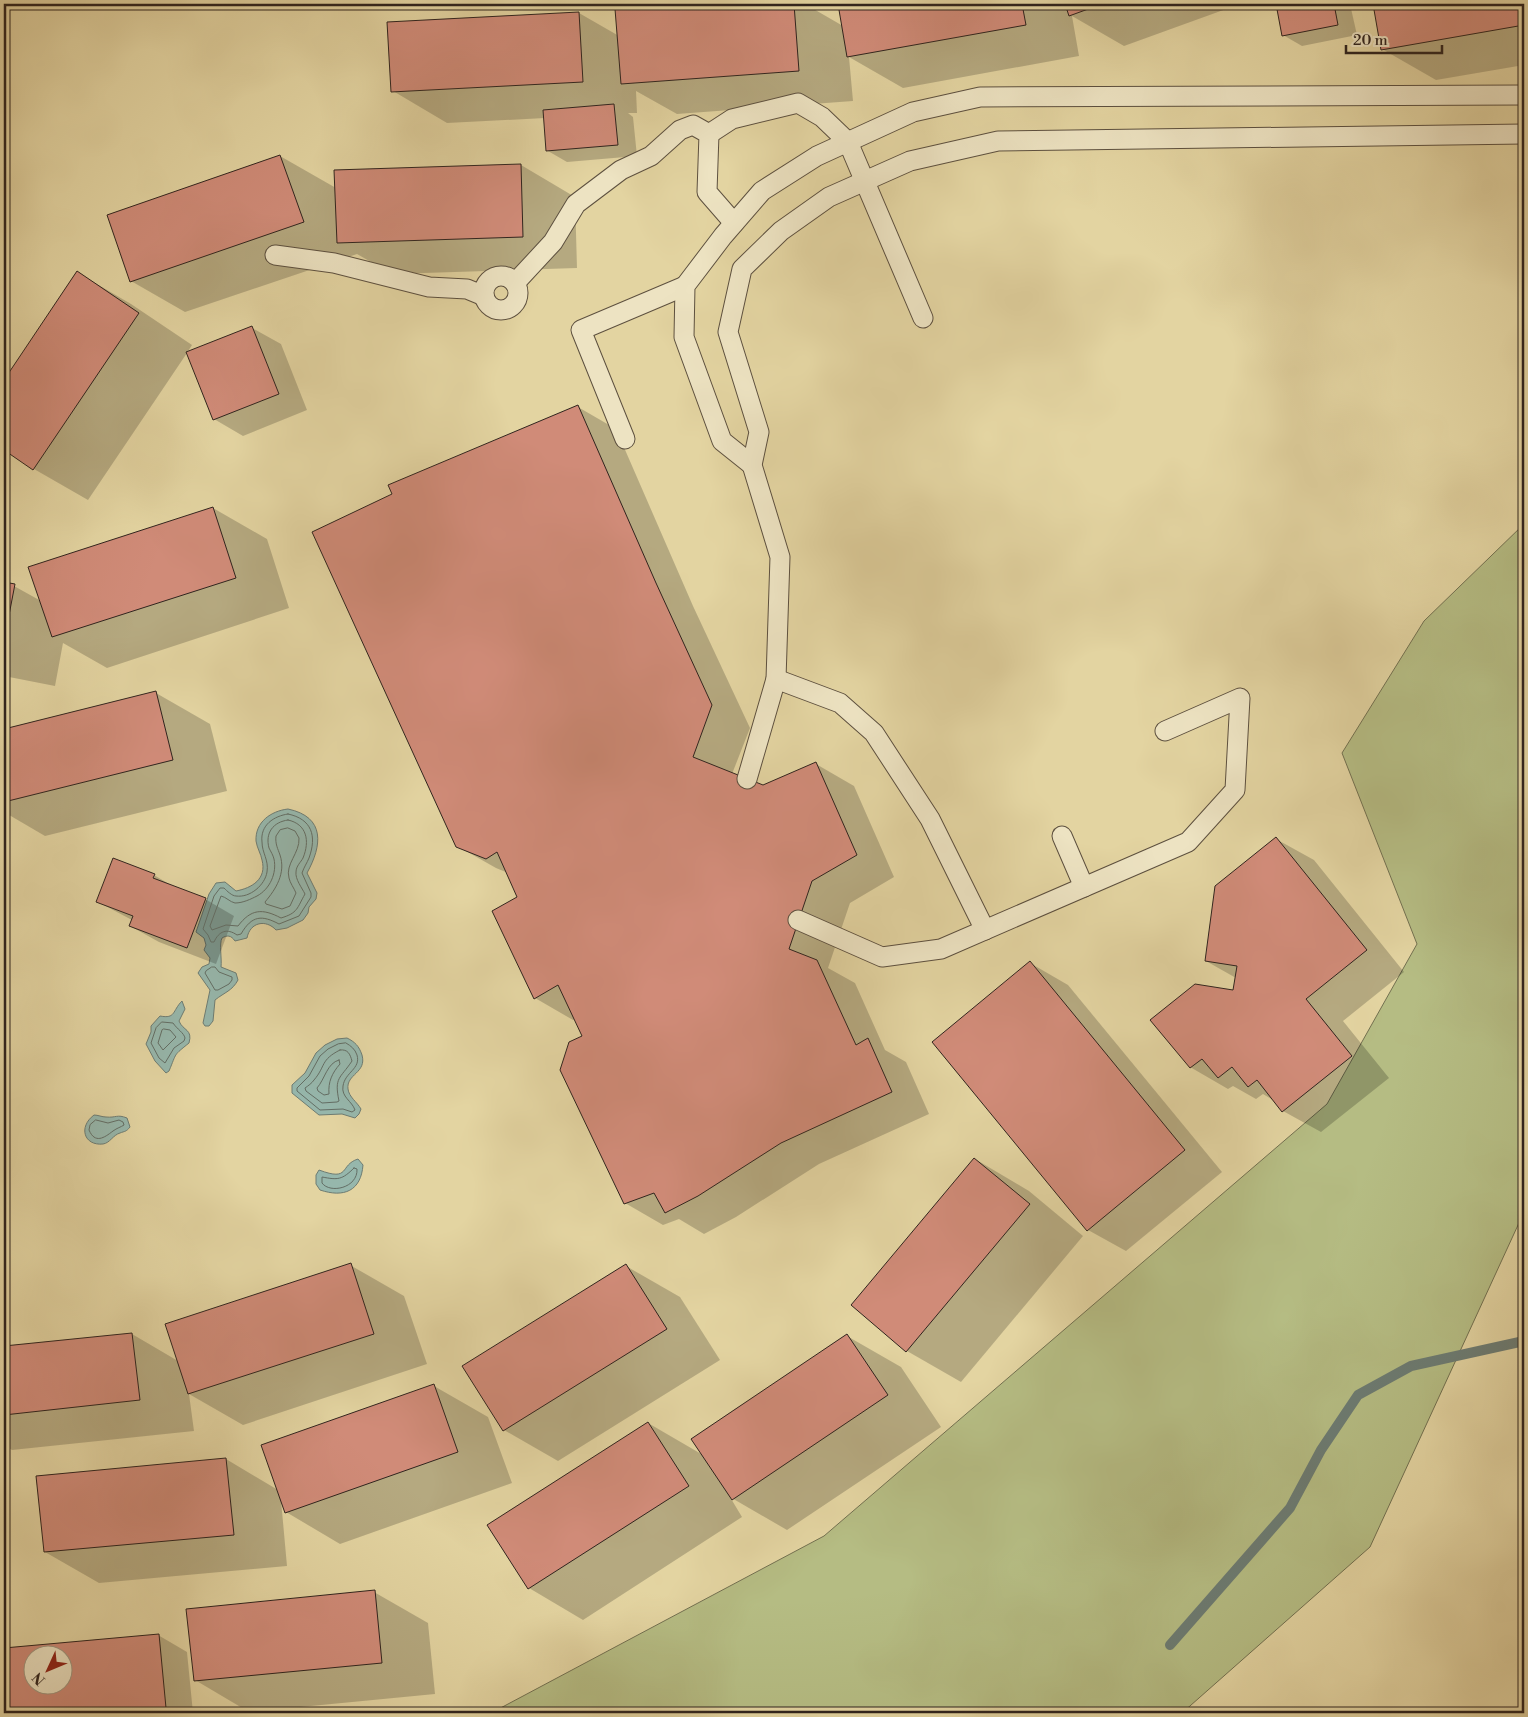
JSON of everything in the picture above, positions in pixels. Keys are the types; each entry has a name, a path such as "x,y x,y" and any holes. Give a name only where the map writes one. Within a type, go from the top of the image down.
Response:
{"lane":[{"path":"625,439 581,330 685,286 762,190 817,156 913,112 980,97 1524,95"},
{"path":"709,134 732,119 798,103 822,117 848,142 924,318"},
{"path":"515,283 554,242 576,204 620,170 651,156 680,130 693,125 709,134"},
{"path":"709,134 707,192 734,224"},
{"path":"747,779 776,679 780,557 752,465 758,432 728,332 742,269 781,231 829,197 910,161 998,141 1524,134"},
{"path":"275,255 334,263 429,286 467,289 484,296"},
{"path":"494,277 506,277 515,283 518,288 517,299 514,304 505,310 494,308 486,301 484,296 486,285 494,277"},
{"path":"685,286 684,337 722,441 752,465"},
{"path":"776,679 840,703 874,733 930,819 985,930"},
{"path":"798,920 882,957 941,949 1188,842 1235,790 1240,698 1166,731"},
{"path":"1062,836 1084,887"}],"green space":[{"path":"1524,524 1524,1212 1370,1547 1182,1713 487,1713 493,1712 824,1536 1327,1104 1417,944 1342,753 1424,621"}],"water":[{"path":"288,809 300,813 315,826 318,843 316,853 307,873 317,893 316,899 309,907 308,913 303,920 287,928 276,930 263,923 251,928 247,938 235,941 229,936 222,938 221,967 236,973 238,980 231,989 215,1000 213,1021 209,1026 205,1026 203,1023 210,990 198,973 202,967 209,964 210,958 204,950 206,945 204,938 196,932 209,894 216,883 225,882 236,891 248,888 257,882 263,867 256,841 258,828 270,815"},
{"path":"182,1001 185,1009 179,1021 190,1035 189,1043 176,1055 169,1071 166,1073 155,1061 146,1044 151,1032 151,1026 160,1016 171,1015"},
{"path":"347,1038 360,1049 362,1055 362,1066 348,1084 351,1097 361,1109 355,1118 342,1114 319,1115 292,1093 292,1085 305,1073 316,1053 325,1045 337,1039"},
{"path":"94,1115 127,1118 130,1127 103,1144 91,1142 85,1135 85,1130 89,1120"},
{"path":"358,1159 363,1165 362,1174 355,1186 350,1190 337,1193 320,1190 316,1184 316,1175 319,1170 336,1174 340,1173"}],"building":[{"path":"683,4 794,4 799,71 621,84 615,9"},
{"path":"838,4 1022,4 1026,25 847,57"},
{"path":"1065,4 1102,4 1069,16"},
{"path":"1276,4 1334,4 1338,25 1282,36"},
{"path":"1373,4 1524,4 1524,25 1381,50"},
{"path":"579,12 583,82 391,92 387,22"},
{"path":"614,104 618,145 546,151 543,110"},
{"path":"280,155 304,222 130,282 107,215"},
{"path":"521,164 523,237 337,243 334,170"},
{"path":"77,271 139,313 33,470 4,450 4,380"},
{"path":"252,326 279,394 213,420 186,352"},
{"path":"578,405 712,705 693,757 763,785 816,762 857,855 812,881 789,949 817,960 856,1045 868,1038 892,1092 781,1143 698,1196 665,1213 654,1193 624,1204 560,1070 569,1042 582,1036 558,985 534,999 492,911 517,897 497,852 486,859 456,847 312,532 392,494 388,485"},
{"path":"213,507 236,578 52,637 28,567"},
{"path":"4,582 15,584 4,641"},
{"path":"156,691 173,760 4,802 4,729"},
{"path":"1276,837 1367,950 1306,999 1352,1056 1282,1112 1257,1080 1248,1087 1232,1067 1218,1078 1202,1059 1190,1068 1150,1020 1195,984 1233,990 1237,966 1205,961 1215,886"},
{"path":"113,858 155,874 153,878 206,898 187,948 129,926 133,916 96,902"},
{"path":"1030,961 1185,1150 1087,1231 932,1042"},
{"path":"974,1158 1030,1204 906,1352 851,1305"},
{"path":"351,1263 374,1334 188,1394 165,1324"},
{"path":"626,1264 667,1329 503,1431 462,1366"},
{"path":"132,1333 140,1400 4,1415 4,1346"},
{"path":"847,1334 888,1395 732,1500 691,1439"},
{"path":"434,1384 458,1452 285,1513 261,1445"},
{"path":"648,1422 689,1486 528,1589 487,1525"},
{"path":"226,1458 234,1535 44,1552 36,1476"},
{"path":"375,1590 382,1663 194,1681 186,1609"},
{"path":"159,1634 166,1708 101,1713 4,1713 4,1648 22,1646 22,1694 72,1694 72,1644 48,1644"}],"waterway":[{"path":"1170,1645 1290,1508 1321,1450 1358,1395 1411,1366 1524,1341"}]}
